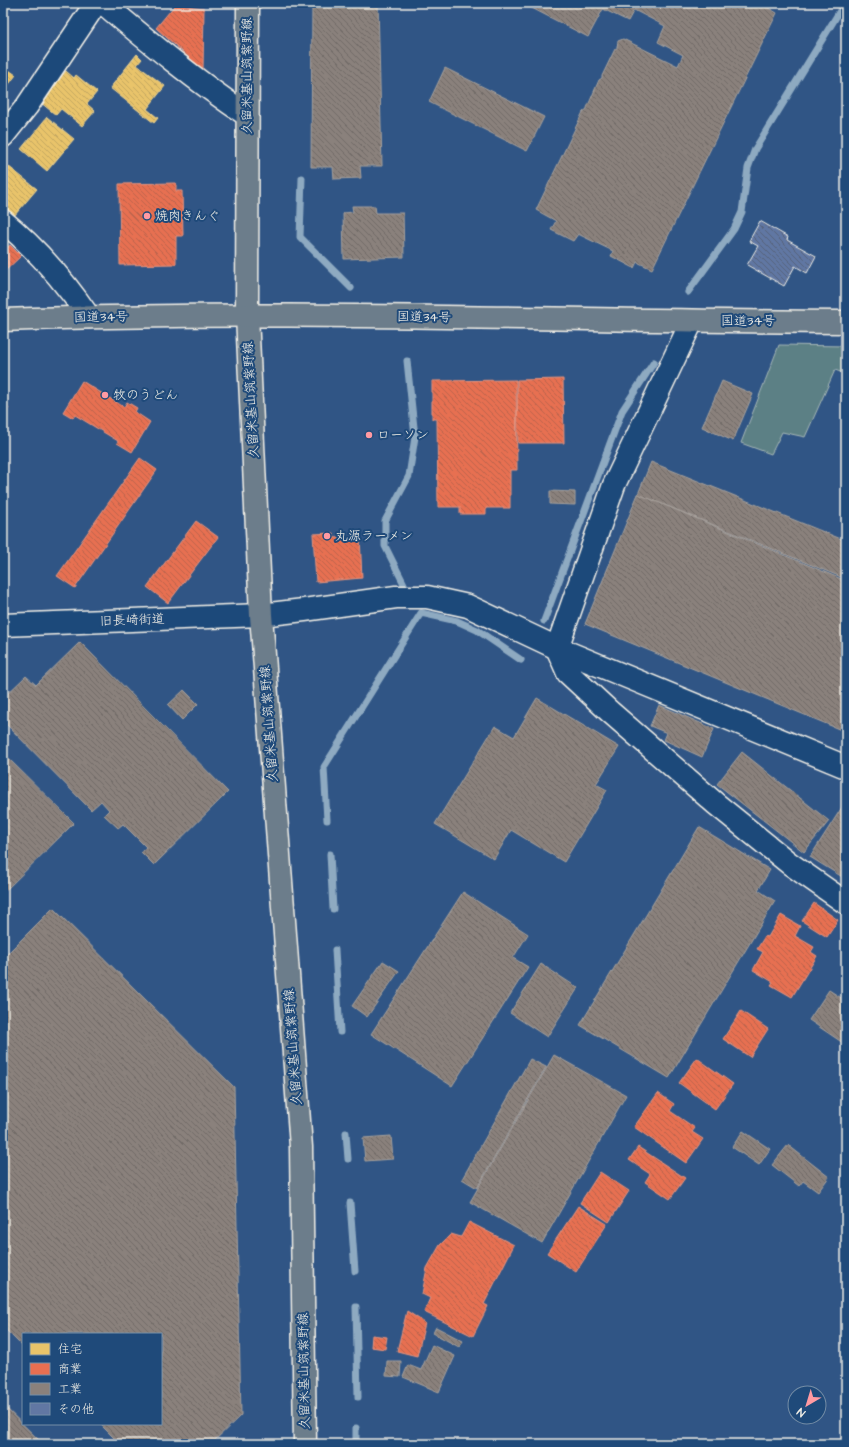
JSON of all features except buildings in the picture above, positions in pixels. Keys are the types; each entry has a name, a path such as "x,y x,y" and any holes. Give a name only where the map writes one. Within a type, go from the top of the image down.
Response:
{"main road":[{"name":"久留米基山筑紫野線","path":"248,3 246,315 261,615 301,1147 305,1444"},
{"name":"国道34号","path":"3,320 89,317 246,315 846,322"}],"street":[{"path":"3,136 27,106 96,3"},
{"path":"102,3 215,94 248,114"},
{"path":"3,222 38,254 68,287 89,317"},
{"path":"692,321 614,485 557,648 568,673 609,711 716,804 789,863 846,903"},
{"name":"旧長崎街道","path":"3,625 261,615 396,597 427,597 468,606 557,648 846,767"}],"green space":[{"path":"779,345 846,346 846,374 835,370 805,437 782,432 771,454 741,443"}],"waterway":[{"path":"688,292 734,229 742,212 748,168 755,149 841,9 840,3"},
{"path":"302,178 300,237 351,288"},
{"path":"404,584 385,546 385,521 409,476 415,437 407,361"},
{"path":"544,621 622,411 654,362"},
{"path":"327,820 324,767 421,613 457,621 477,630 521,660"},
{"path":"330,854 333,909"},
{"path":"335,950 340,1032"},
{"path":"346,1133 348,1159"},
{"path":"350,1203 355,1271"},
{"path":"356,1307 358,1397"},
{"path":"356,1428 356,1444"}],"place":[{"name":"焼肉きんぐ","path":"147,216"},
{"name":"牧のうどん","path":"105,395"},
{"name":"ローソン","path":"369,435"},
{"name":"丸源ラーメン","path":"327,536"}]}
